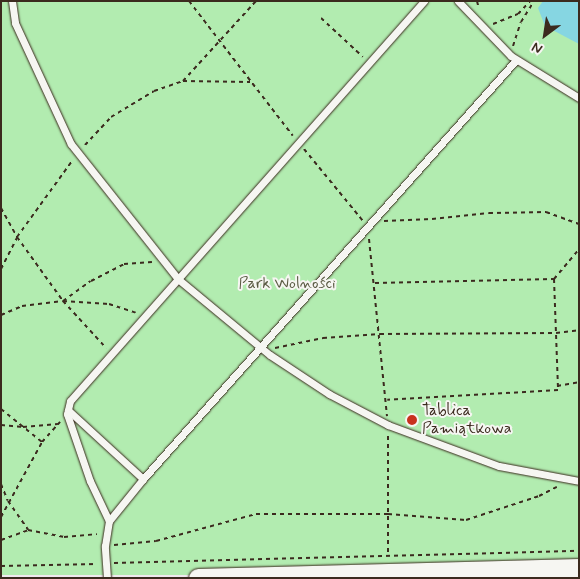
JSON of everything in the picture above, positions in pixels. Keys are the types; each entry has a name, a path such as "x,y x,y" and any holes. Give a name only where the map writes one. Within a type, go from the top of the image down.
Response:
{"main road":[{"path":"198,578 579,568"}],"lane":[{"path":"12,1 15,24 78,153 178,279 262,349 329,394 388,425 499,466 575,480"},
{"path":"110,521 90,481 67,412 70,401 424,1"},
{"path":"458,1 484,30 514,58 579,98"},
{"path":"106,578 104,546 110,521 143,479 262,349 514,58"},
{"path":"67,412 143,479"}],"path":[{"path":"189,1 299,143 370,224 387,400 388,552"},
{"path":"183,81 256,1"},
{"path":"484,30 499,21 518,14 530,1"},
{"path":"514,58 521,22 534,1"},
{"path":"321,18 370,62"},
{"path":"1,269 17,237 78,153 111,117 154,91 183,81 252,82"},
{"path":"1,208 17,237 63,301 111,353"},
{"path":"370,224 432,220 489,213 546,212 579,224"},
{"path":"387,400 558,390 554,279 579,250"},
{"path":"63,301 90,281 124,264 164,262"},
{"path":"375,282 554,279"},
{"path":"1,315 22,306 63,301 109,304 145,316"},
{"path":"262,349 323,338 380,334 556,333 579,330"},
{"path":"557,386 579,382"},
{"path":"1,409 42,442"},
{"path":"1,517 8,501 42,442 67,412"},
{"path":"1,425 23,427 58,424"},
{"path":"104,546 156,540 256,514 388,514 466,520 539,496 575,480"},
{"path":"1,484 8,501 28,530"},
{"path":"1,540 28,530 64,537 107,534"},
{"path":"1,566 579,551"}],"green space":[{"name":"Park Wolności","path":"1,1 579,1 579,575 1,575"}],"water":[{"path":"543,1 579,1 579,44 545,26 538,8"}],"place":[{"name":"Tablica Pamiątkowa","path":"412,420"}]}
